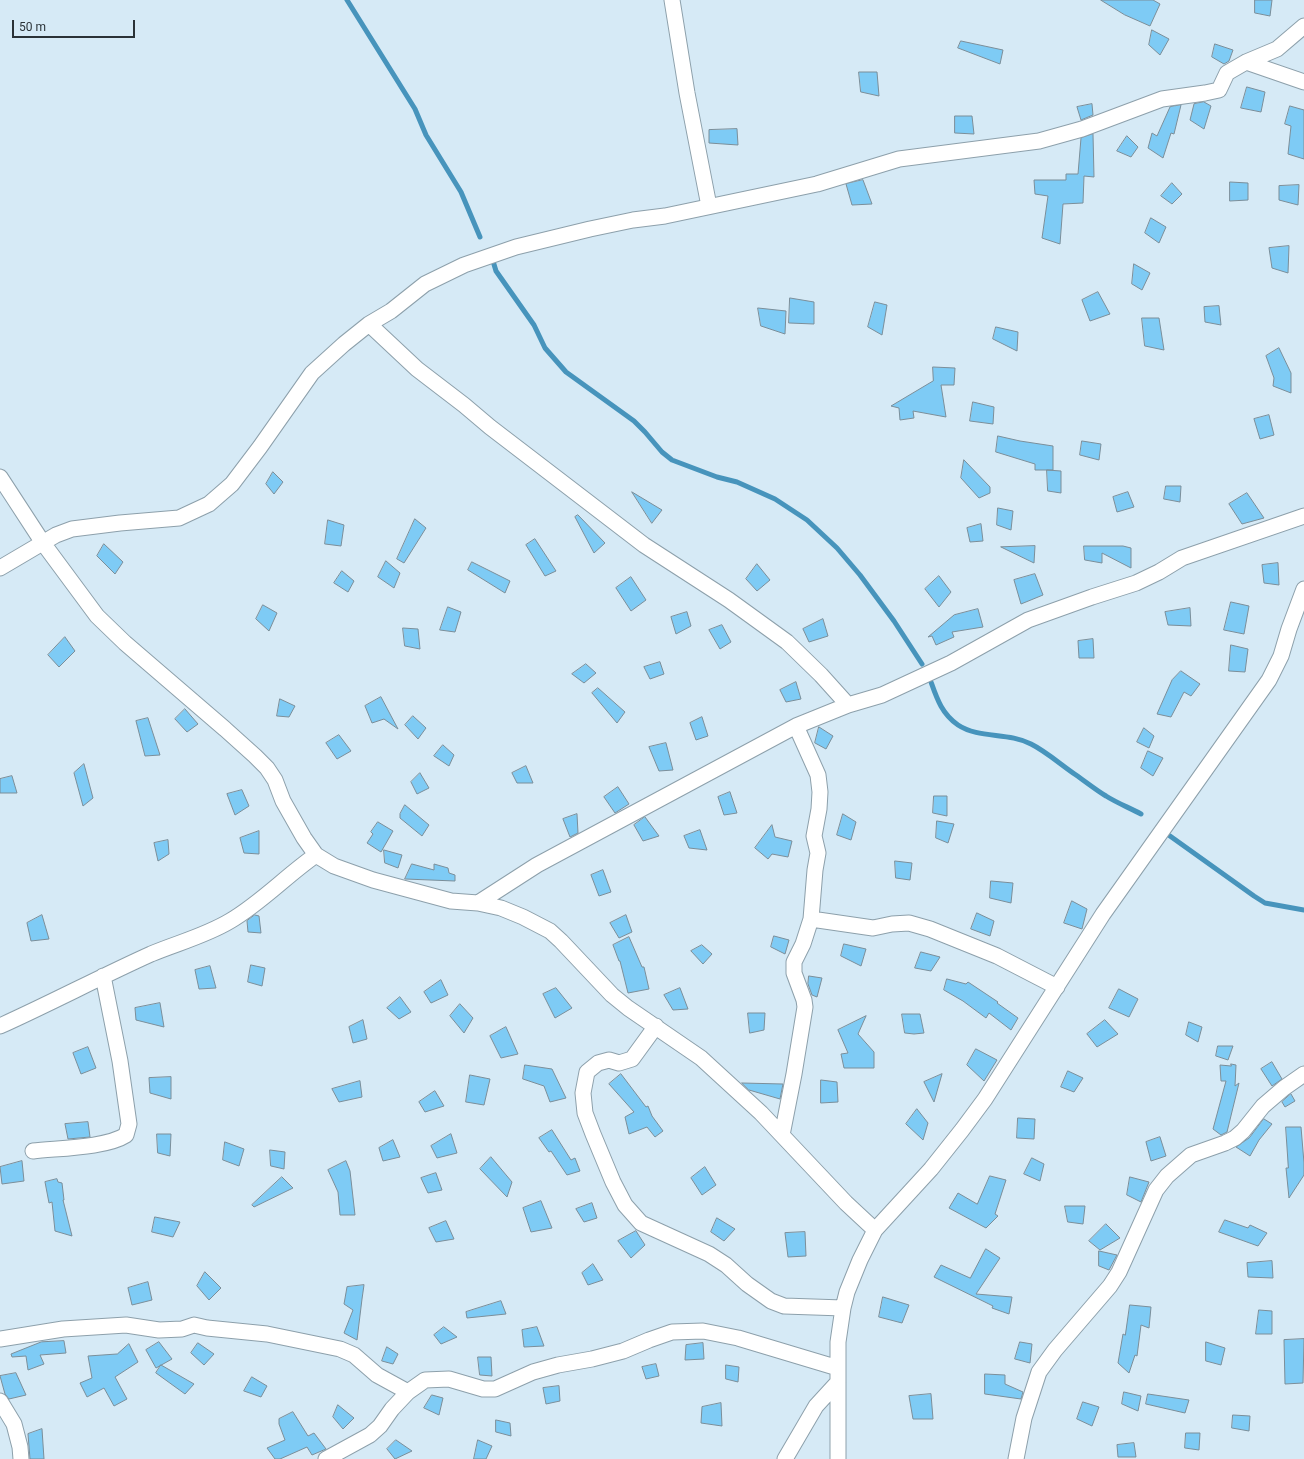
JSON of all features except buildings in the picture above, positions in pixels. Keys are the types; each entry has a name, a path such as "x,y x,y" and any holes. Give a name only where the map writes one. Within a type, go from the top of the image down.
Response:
{"street":[{"path":"672,0 687,93 709,206"},
{"path":"0,568 56,535 72,529 180,518 209,504 232,484 312,373 369,324 391,311 425,284 472,262 516,248 590,229 632,220 665,216 817,184 900,159 1039,141 1082,129 1162,98 1219,90 1227,73 1246,62 1277,49 1304,26"},
{"path":"1246,62 1304,82"},
{"path":"369,324 417,369 644,545 729,600 787,642 848,705"},
{"path":"0,477 43,543 97,616 125,643 219,724 267,768 275,780 283,801 304,838 316,855 334,866 373,880 451,901 478,903 501,908 523,916 550,931 612,995 628,1008 702,1058 761,1113 846,1202 875,1230"},
{"path":"478,903 537,865 796,726 848,705 882,695 951,663 1028,620 1136,583 1159,572 1182,558 1304,516"},
{"path":"838,1459 838,1342 843,1308 847,1292 860,1260 875,1230 931,1169 962,1130 1057,987 1102,914 1269,680 1281,656 1304,589"},
{"path":"782,1135 805,1008 804,1000 794,973 794,962 803,944 811,919 818,853 814,836 819,809 820,792 818,775 796,726"},
{"path":"0,1026 103,976 163,949 216,929 231,921 298,867 316,855"},
{"path":"811,919 873,928 909,922 998,956 1057,987"},
{"path":"33,1151 86,1146 119,1140 126,1135 129,1124 120,1061 103,976"},
{"path":"656,1026 632,1059 619,1063 609,1060 598,1063 587,1072 583,1093 585,1113 592,1134 625,1205 641,1223 710,1254 771,1300 784,1306 843,1308"},
{"path":"1016,1459 1024,1418 1039,1372 1055,1350 1110,1286 1119,1272 1156,1190 1167,1176 1191,1155 1225,1143 1243,1131 1263,1106 1284,1088 1304,1074"},
{"path":"0,1339 63,1329 126,1325 159,1330 182,1329 194,1324 206,1328 267,1334 340,1349 354,1355 377,1375 408,1392"},
{"path":"326,1459 370,1434 380,1426 392,1409 408,1392 425,1380 449,1379 483,1389 495,1389 533,1372 623,1351 672,1332 703,1331 738,1338 838,1375"},
{"path":"785,1459 816,1406 838,1375"},
{"path":"0,1401 14,1424 20,1447 21,1459"}],"waterway":[{"path":"347,0 415,109 426,135 461,192 480,237"},
{"path":"493,261 496,271 534,325 545,348 566,372 634,421 662,452 672,460 717,477 737,482 775,499 807,520 837,548 860,575 894,621 922,664"},
{"path":"931,682 944,711 952,721 958,725 975,732 1013,738 1031,744 1102,794 1141,814"},
{"path":"1170,836 1265,903 1304,910"}]}
